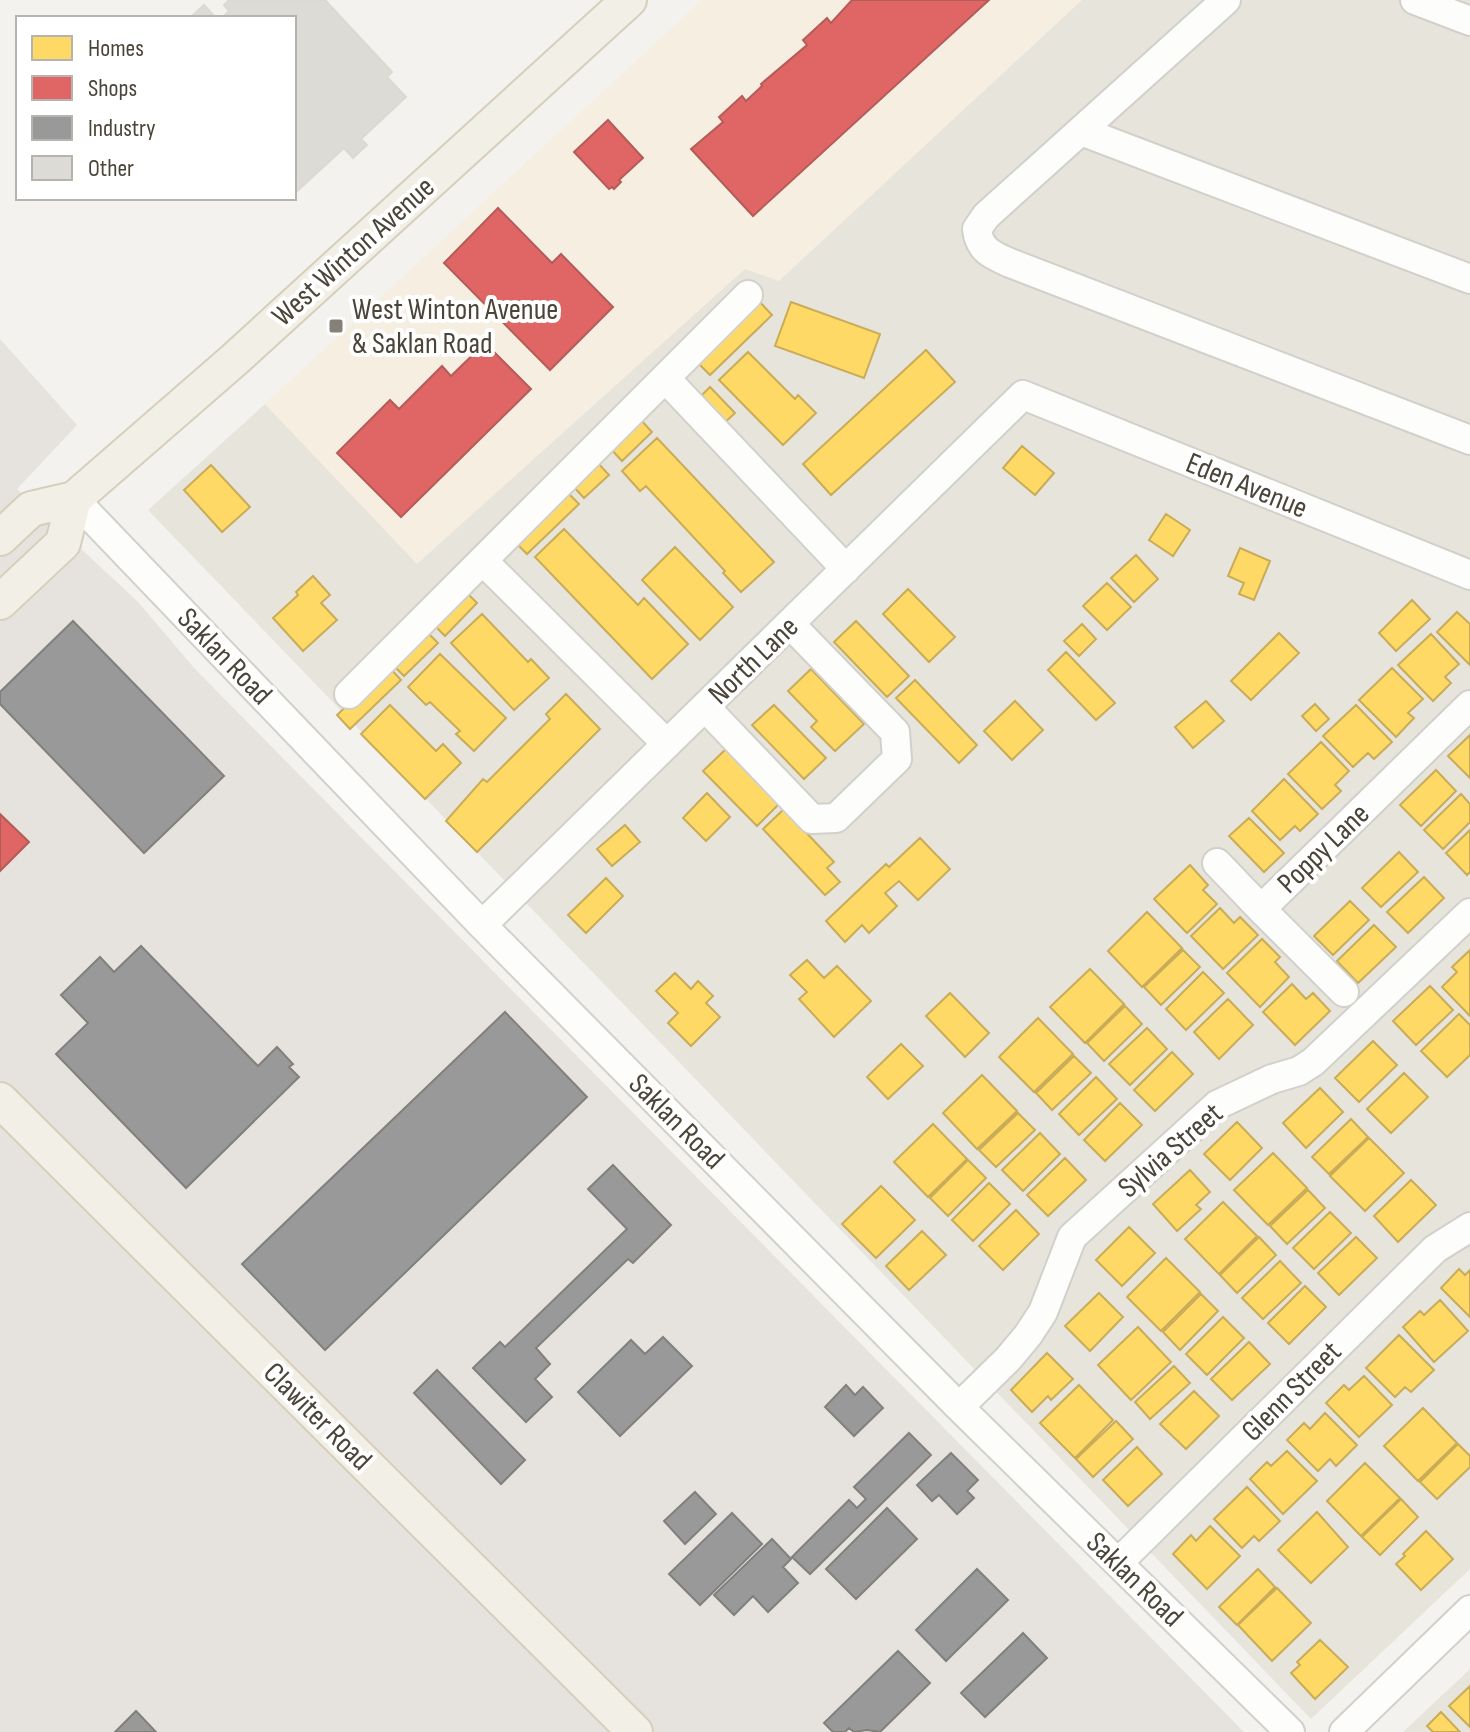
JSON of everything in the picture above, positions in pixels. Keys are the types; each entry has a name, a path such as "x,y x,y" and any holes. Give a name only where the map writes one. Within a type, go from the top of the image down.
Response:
{"main road":[{"name":"West Winton Avenue","path":"0,538 31,509 74,499 234,360 629,0"},
{"path":"0,602 63,543 74,499"},
{"name":"Clawiter Road","path":"0,1100 635,1732"}],"street":[{"path":"1226,0 986,216 977,229 985,252 1470,440"},
{"path":"1415,0 1470,21"},
{"path":"1081,131 1470,279"},
{"path":"349,694 748,295"},
{"path":"665,378 846,569"},
{"name":"North Lane","path":"482,925 1023,395"},
{"name":"Eden Avenue","path":"1023,395 1470,575"},
{"name":"Saklan Road","path":"74,499 482,925 959,1407 1290,1732"},
{"path":"483,561 667,744"},
{"path":"705,707 812,819 836,818 897,759 895,732 790,624"},
{"name":"Poppy Lane","path":"1344,992 1261,909 1470,705"},
{"path":"1217,863 1261,909"},
{"name":"Sylvia Street","path":"959,1407 1028,1335 1043,1312 1072,1237 1217,1105 1272,1079 1299,1071 1313,1062 1470,913"},
{"name":"Glenn Street","path":"1118,1563 1435,1249 1470,1227"},
{"path":"1344,1732 1470,1610"}],"shaded area":[{"path":"702,0 1082,0 779,281 745,269 417,564 265,404"},
{"path":"1080,0 1470,0 1470,1569 1311,1719 148,510 265,404 417,563 745,268"},
{"path":"0,339 77,425 17,489 138,602 195,669 1244,1732 0,1732"},
{"path":"1470,1669 1470,1732 1403,1732"}],"building: Homes":[{"path":"758,300 772,315 710,375 696,361"},
{"path":"791,302 880,334 864,378 775,346"},
{"path":"926,350 955,382 831,495 803,464"},
{"path":"748,352 795,399 798,395 816,413 783,445 719,380"},
{"path":"710,387 735,413 722,425 697,400"},
{"path":"639,418 652,432 622,461 609,447"},
{"path":"657,438 774,562 741,592 646,486 640,491 622,471"},
{"path":"1022,446 1054,473 1035,495 1003,468"},
{"path":"596,461 609,475 584,498 571,484"},
{"path":"211,465 250,507 222,532 184,490"},
{"path":"566,491 579,504 527,554 514,541"},
{"path":"1166,514 1190,530 1173,556 1149,540"},
{"path":"564,529 638,605 644,598 688,644 652,679 535,557"},
{"path":"675,547 733,607 700,640 642,580"},
{"path":"1240,548 1270,561 1254,600 1239,594 1244,583 1228,576"},
{"path":"1136,555 1158,579 1134,602 1111,578"},
{"path":"313,576 330,595 321,603 337,620 303,651 273,618"},
{"path":"1107,583 1131,607 1107,630 1083,606"},
{"path":"908,589 955,637 929,662 883,614"},
{"path":"464,590 477,603 445,636 432,623"},
{"path":"1412,600 1430,619 1396,651 1379,633"},
{"path":"1457,612 1470,624 1470,665 1437,632"},
{"path":"482,614 528,662 531,659 549,678 514,710 451,643"},
{"path":"856,621 909,676 887,697 834,642"},
{"path":"1082,624 1096,639 1079,656 1064,641"},
{"path":"425,630 438,643 404,676 391,663"},
{"path":"1279,633 1299,653 1251,700 1231,681"},
{"path":"1431,634 1459,664 1445,677 1451,683 1433,701 1398,665"},
{"path":"1066,652 1115,703 1096,720 1048,670"},
{"path":"440,654 506,718 474,751 456,734 460,731 430,702 426,705 408,687"},
{"path":"388,666 401,680 350,729 337,715"},
{"path":"1392,668 1423,699 1408,713 1414,718 1396,737 1359,700"},
{"path":"811,669 864,724 835,751 811,727 817,721 788,691"},
{"path":"915,680 977,745 959,763 896,698"},
{"path":"566,694 600,729 477,852 446,821 483,779 487,782 550,719 546,714"},
{"path":"1015,701 1043,730 1012,760 984,731"},
{"path":"1206,701 1224,721 1193,748 1175,727"},
{"path":"1315,704 1329,719 1316,731 1302,716"},
{"path":"390,705 436,751 443,744 461,763 425,799 361,734"},
{"path":"774,705 826,758 804,779 752,725"},
{"path":"1356,705 1392,742 1374,759 1368,753 1353,767 1323,736"},
{"path":"1470,735 1470,778 1448,756"},
{"path":"1321,742 1349,771 1335,785 1341,791 1322,809 1288,774"},
{"path":"726,749 780,803 757,826 703,771"},
{"path":"1436,770 1456,791 1421,826 1400,805"},
{"path":"1284,779 1318,814 1300,831 1295,826 1280,840 1252,811"},
{"path":"707,793 730,817 706,841 683,818"},
{"path":"1461,794 1470,804 1470,822 1443,849 1424,830"},
{"path":"784,809 834,862 827,868 840,882 825,895 763,829"},
{"path":"1249,818 1284,853 1264,872 1229,836"},
{"path":"625,825 640,842 612,866 597,849"},
{"path":"1470,830 1470,872 1467,875 1446,853"},
{"path":"920,838 950,869 918,900 899,881 885,893 897,906 869,933 862,925 845,942 826,921 886,864 889,867"},
{"path":"1399,852 1418,872 1381,907 1362,888"},
{"path":"1190,865 1208,885 1203,890 1217,904 1187,933 1154,899"},
{"path":"1424,877 1444,898 1408,933 1387,912"},
{"path":"606,878 623,896 586,933 568,915"},
{"path":"1350,901 1369,920 1333,955 1314,936"},
{"path":"1220,908 1234,923 1240,917 1258,935 1223,969 1191,936"},
{"path":"1147,912 1182,948 1142,987 1108,951"},
{"path":"1374,925 1396,947 1358,983 1337,961"},
{"path":"1262,939 1280,957 1275,962 1289,977 1260,1007 1227,973"},
{"path":"1183,950 1200,967 1161,1005 1144,987"},
{"path":"1470,950 1470,1016 1442,987 1457,972 1452,967"},
{"path":"807,960 824,978 837,966 871,1001 834,1037 799,999 807,992 790,975"},
{"path":"1090,969 1124,1004 1085,1043 1050,1007"},
{"path":"1203,972 1224,993 1186,1030 1166,1009"},
{"path":"675,973 691,989 698,981 713,996 706,1003 720,1017 691,1046 668,1023 678,1013 656,991"},
{"path":"1292,984 1306,999 1313,993 1330,1011 1295,1045 1263,1012"},
{"path":"1430,986 1453,1010 1416,1045 1393,1021"},
{"path":"950,993 989,1033 965,1057 926,1016"},
{"path":"1228,999 1253,1025 1219,1059 1194,1032"},
{"path":"1125,1006 1142,1024 1104,1061 1087,1043"},
{"path":"1459,1014 1470,1025 1470,1055 1447,1077 1421,1051"},
{"path":"1038,1018 1073,1054 1034,1092 999,1057"},
{"path":"1147,1028 1167,1049 1130,1085 1109,1064"},
{"path":"1373,1041 1397,1065 1359,1102 1335,1078"},
{"path":"901,1044 923,1066 888,1099 867,1077"},
{"path":"1172,1052 1193,1074 1155,1111 1134,1090"},
{"path":"1074,1056 1091,1073 1052,1110 1036,1093"},
{"path":"1404,1073 1428,1097 1391,1133 1367,1109"},
{"path":"982,1075 1017,1111 977,1149 943,1113"},
{"path":"1096,1077 1117,1099 1079,1135 1059,1114"},
{"path":"1320,1088 1343,1112 1306,1148 1283,1123"},
{"path":"1120,1103 1142,1125 1105,1161 1084,1140"},
{"path":"1018,1113 1035,1130 996,1167 979,1150"},
{"path":"1351,1119 1368,1137 1329,1174 1312,1157"},
{"path":"1237,1122 1262,1148 1230,1180 1204,1154"},
{"path":"933,1124 967,1159 928,1197 894,1162"},
{"path":"1040,1133 1060,1154 1023,1191 1002,1170"},
{"path":"1369,1138 1404,1173 1365,1211 1330,1176"},
{"path":"1273,1153 1307,1188 1268,1225 1234,1190"},
{"path":"1065,1158 1086,1180 1048,1216 1027,1195"},
{"path":"968,1160 986,1178 948,1216 930,1198"},
{"path":"1190,1170 1210,1192 1196,1205 1201,1209 1177,1231 1153,1204"},
{"path":"1411,1180 1436,1205 1398,1242 1374,1216"},
{"path":"989,1183 1010,1204 973,1241 952,1220"},
{"path":"881,1186 915,1220 876,1258 842,1224"},
{"path":"1308,1190 1325,1208 1287,1244 1270,1226"},
{"path":"1223,1202 1257,1236 1219,1274 1185,1239"},
{"path":"1016,1210 1039,1234 1003,1270 979,1246"},
{"path":"1330,1212 1351,1233 1314,1269 1293,1248"},
{"path":"1129,1227 1155,1253 1122,1286 1096,1260"},
{"path":"922,1231 946,1255 909,1290 886,1266"},
{"path":"1259,1237 1276,1255 1237,1293 1220,1275"},
{"path":"1356,1237 1377,1258 1339,1295 1318,1273"},
{"path":"1166,1258 1200,1292 1161,1331 1127,1297"},
{"path":"1280,1261 1301,1283 1263,1319 1242,1298"},
{"path":"1459,1269 1465,1275 1470,1270 1470,1317 1441,1288"},
{"path":"1305,1286 1326,1307 1289,1344 1268,1323"},
{"path":"1099,1293 1123,1317 1090,1351 1065,1326"},
{"path":"1201,1294 1218,1311 1180,1350 1163,1332"},
{"path":"1440,1300 1468,1331 1434,1362 1403,1327 1420,1311 1424,1315"},
{"path":"1223,1317 1244,1338 1207,1375 1186,1354"},
{"path":"1138,1327 1171,1362 1131,1400 1098,1365"},
{"path":"1399,1335 1434,1370 1411,1392 1405,1387 1395,1397 1366,1368"},
{"path":"1249,1342 1270,1364 1232,1400 1211,1379"},
{"path":"1047,1353 1073,1379 1051,1400 1048,1396 1032,1412 1011,1390"},
{"path":"1174,1366 1190,1383 1150,1419 1135,1402"},
{"path":"1364,1376 1392,1405 1359,1437 1326,1403 1344,1385 1349,1390"},
{"path":"1079,1385 1113,1420 1075,1458 1040,1423"},
{"path":"1194,1391 1219,1416 1186,1449 1160,1424"},
{"path":"1423,1408 1457,1443 1418,1481 1384,1446"},
{"path":"1325,1413 1357,1445 1336,1466 1330,1459 1318,1471 1287,1440 1304,1423 1310,1429"},
{"path":"1116,1421 1133,1439 1093,1477 1076,1459"},
{"path":"1458,1444 1470,1456 1470,1467 1437,1499 1420,1482"},
{"path":"1137,1447 1162,1474 1128,1506 1103,1480"},
{"path":"1287,1451 1317,1481 1283,1514 1250,1479 1267,1462 1271,1466"},
{"path":"1365,1463 1400,1498 1361,1536 1327,1501"},
{"path":"1247,1487 1280,1521 1259,1541 1254,1536 1242,1548 1214,1519"},
{"path":"1401,1499 1418,1517 1380,1555 1362,1537"},
{"path":"1317,1512 1348,1547 1311,1583 1278,1550"},
{"path":"1210,1526 1240,1556 1207,1589 1173,1554 1191,1535 1196,1541"},
{"path":"1426,1531 1453,1559 1421,1590 1396,1564"},
{"path":"1258,1569 1275,1587 1237,1625 1219,1607"},
{"path":"1277,1588 1311,1623 1272,1661 1238,1625"},
{"path":"1320,1640 1348,1667 1315,1699 1291,1673 1300,1665 1297,1662"},
{"path":"1470,1686 1470,1727 1449,1706"},
{"path":"1441,1712 1460,1732 1433,1732 1427,1726"}],"building: Shops":[{"path":"852,0 989,0 753,216 691,149 723,122 719,117 742,96 746,101 807,45 803,40 827,18 831,23"},
{"path":"608,120 643,158 619,180 621,182 614,189 609,189 574,152"},
{"path":"498,208 552,263 561,254 613,307 550,370 444,263"},
{"path":"485,343 531,389 401,517 337,453 390,400 399,409 442,366 451,376"},
{"path":"0,814 29,842 0,871"}],"building: Industry":[{"path":"73,621 224,776 144,853 0,704 0,692"},
{"path":"141,946 258,1066 277,1047 293,1064 289,1067 299,1077 186,1188 56,1054 88,1023 61,995 100,957 114,972"},
{"path":"505,1012 587,1097 325,1350 242,1264"},
{"path":"613,1165 671,1225 633,1263 628,1259 536,1348 550,1364 535,1379 552,1397 526,1422 473,1368 500,1342 505,1347 627,1229 588,1189"},
{"path":"663,1337 692,1366 620,1436 578,1392 631,1340 645,1354"},
{"path":"437,1370 525,1460 501,1484 414,1393"},
{"path":"846,1385 855,1395 863,1387 883,1408 854,1436 825,1407"},
{"path":"909,1433 931,1455 810,1574 792,1557 849,1500 857,1508 866,1499 854,1487"},
{"path":"951,1453 978,1480 967,1491 974,1498 957,1514 939,1495 932,1501 917,1485"},
{"path":"695,1492 716,1514 685,1544 664,1521"},
{"path":"887,1508 917,1539 856,1599 826,1569"},
{"path":"732,1513 762,1544 700,1605 669,1574"},
{"path":"772,1539 791,1559 783,1567 798,1583 768,1612 753,1596 734,1615 714,1595"},
{"path":"977,1569 1008,1600 946,1661 916,1630"},
{"path":"1023,1633 1047,1658 985,1717 961,1693"},
{"path":"898,1651 930,1683 880,1732 854,1732 849,1728 845,1732 833,1732 824,1723"},
{"path":"136,1711 156,1732 115,1732"}],"building: Other":[{"path":"229,0 325,0 392,72 387,77 406,97 361,139 367,145 353,158 344,148 296,192 296,16 224,16 229,11 224,5"},
{"path":"204,5 214,16 192,16"}],"place":[{"name":"West Winton Avenue & Saklan Road","path":"336,326"}]}
